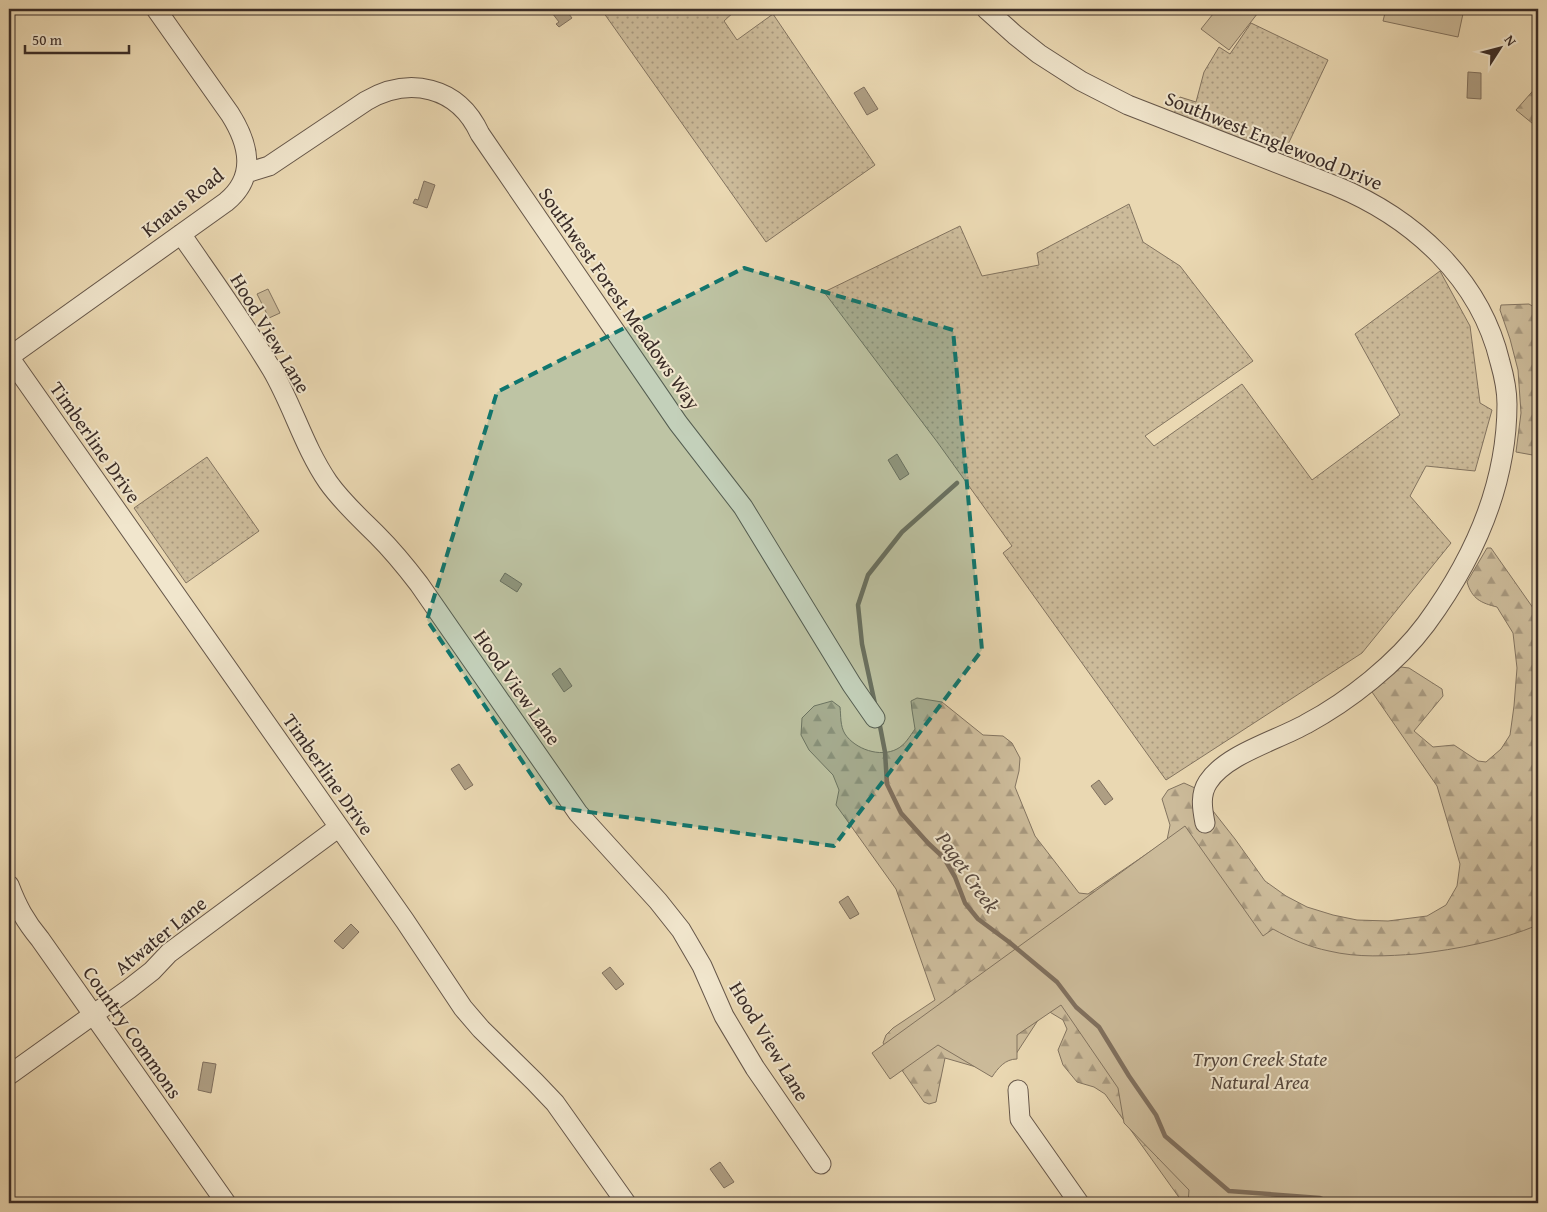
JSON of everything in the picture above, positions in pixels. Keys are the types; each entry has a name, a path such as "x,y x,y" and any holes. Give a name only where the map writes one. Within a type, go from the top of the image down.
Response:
{"street":[{"name":"Knaus Road","path":"9,357 235,195 244,182 246,173 245,149 238,127 156,9"},
{"name":"Southwest Englewood Drive","path":"986,9 1039,54 1081,81 1128,105 1351,192 1389,213 1415,231 1451,266 1466,284 1488,324 1496,346 1507,403 1501,463 1493,494 1480,531 1470,555 1447,595 1424,627 1402,651 1387,666 1339,705 1305,725 1230,761 1218,771 1208,781 1203,793 1202,809 1205,823"},
{"name":"Southwest Forest Meadows Way","path":"246,173 269,166 377,94 392,89 406,87 435,91 448,97 460,106 470,117 678,423 743,507 852,685 875,718"},
{"name":"Hood View Lane","path":"181,234 250,335 272,371 310,452 329,484 394,553 419,584 578,813 658,901 681,930 702,966 724,1016 755,1068 821,1164"},
{"name":"Timberline Drive","path":"9,357 405,921 463,1008 481,1029 555,1103 626,1203"},
{"name":"Atwater Lane","path":"9,1075 152,972 169,953 339,827"},
{"name":"Country Commons","path":"9,885 25,921 40,939 226,1203"},
{"path":"1018,1090 1020,1119 1079,1203"}],"highlighted area":[{"path":"744,268 953,330 982,650 834,846 553,807 427,620 497,392"}],"green space":[{"path":"601,9 733,9 735,11 724,21 737,40 773,14 875,165 766,242"},
{"path":"1217,9 1261,9 1229,50 1201,29"},
{"path":"1386,9 1464,9 1458,37 1383,21"},
{"path":"1251,23 1328,60 1282,157 1174,114 1180,97 1196,102 1204,72 1219,47 1230,54"},
{"path":"1538,85 1538,128 1516,110"},
{"path":"1129,204 1143,242 1180,266 1253,361 1145,436 1154,446 1242,384 1312,480 1400,415 1355,334 1440,271 1470,326 1480,403 1492,410 1475,471 1426,466 1410,496 1451,543 1362,653 1166,780 1003,553 1012,546 938,443 824,292 960,226 982,276 1039,265 1037,253"},
{"path":"268,289 280,313 269,318 257,294"},
{"path":"1529,304 1538,311 1538,456 1516,452 1521,413 1518,370 1500,310 1501,305"},
{"path":"207,457 259,531 186,583 134,508"},
{"name":"Tryon Creek State Natural Area","path":"1487,548 1491,548 1538,615 1538,1203 1183,1203 1105,1094 1094,1087 1077,1082 1063,1065 1058,1050 1067,1029 1063,1020 1048,1011 1042,1014 1014,1057 990,1071 945,1058 936,1102 929,1104 924,1102 883,1043 886,1035 893,1028 935,1000 896,889 836,805 839,790 833,775 809,750 801,735 802,718 814,706 832,701 840,707 842,728 849,739 861,748 876,752 890,752 897,749 907,740 915,729 911,701 917,698 942,702 983,735 1003,736 1012,743 1020,758 1015,787 1035,836 1079,893 1088,894 1167,840 1170,825 1162,799 1168,790 1184,783 1195,788 1265,881 1286,896 1307,907 1357,920 1388,921 1427,916 1446,905 1457,886 1460,864 1437,786 1372,692 1401,667 1409,668 1442,689 1443,696 1414,731 1433,747 1454,745 1478,761 1486,762 1501,749 1510,735 1514,706 1517,668 1513,633 1497,607 1486,604 1474,596 1467,582"},
{"name":"Tryon Creek State Natural Area","path":"1185,826 1263,936 1273,929 1314,947 1340,953 1373,956 1416,954 1463,947 1509,936 1538,925 1538,1203 1188,1203 1189,1190 1124,1123 1118,1088 1061,1005 1017,1035 1017,1059 1005,1062 992,1077 938,1045 890,1079 872,1053"}],"shaded area":[{"path":"549,9 565,9 572,18 559,27 556,24 559,22"},
{"path":"1468,72 1481,73 1481,99 1467,98"},
{"path":"864,87 878,109 867,115 854,93"},
{"path":"424,181 435,185 427,208 413,203 415,199 418,200"},
{"path":"897,454 909,474 900,480 888,460"},
{"path":"505,573 522,584 517,592 500,581"},
{"path":"560,668 572,686 564,692 552,674"},
{"path":"459,764 473,785 465,790 451,769"},
{"path":"1099,780 1113,799 1105,805 1091,786"},
{"path":"848,896 859,914 850,919 839,902"},
{"path":"351,924 359,932 343,949 334,941"},
{"path":"610,967 624,984 616,990 602,973"},
{"path":"203,1062 216,1064 211,1093 198,1090"},
{"path":"720,1162 734,1182 724,1188 710,1169"}],"waterway":[{"name":"Paget Creek","path":"875,704 862,644 858,605 868,575 902,532 957,483"},
{"name":"Paget Creek","path":"879,721 885,752 887,784 901,813 944,858 955,877 965,903 978,919 1057,982 1076,1007 1099,1027 1156,1115 1165,1136 1229,1191 1320,1198 1331,1203"}]}
